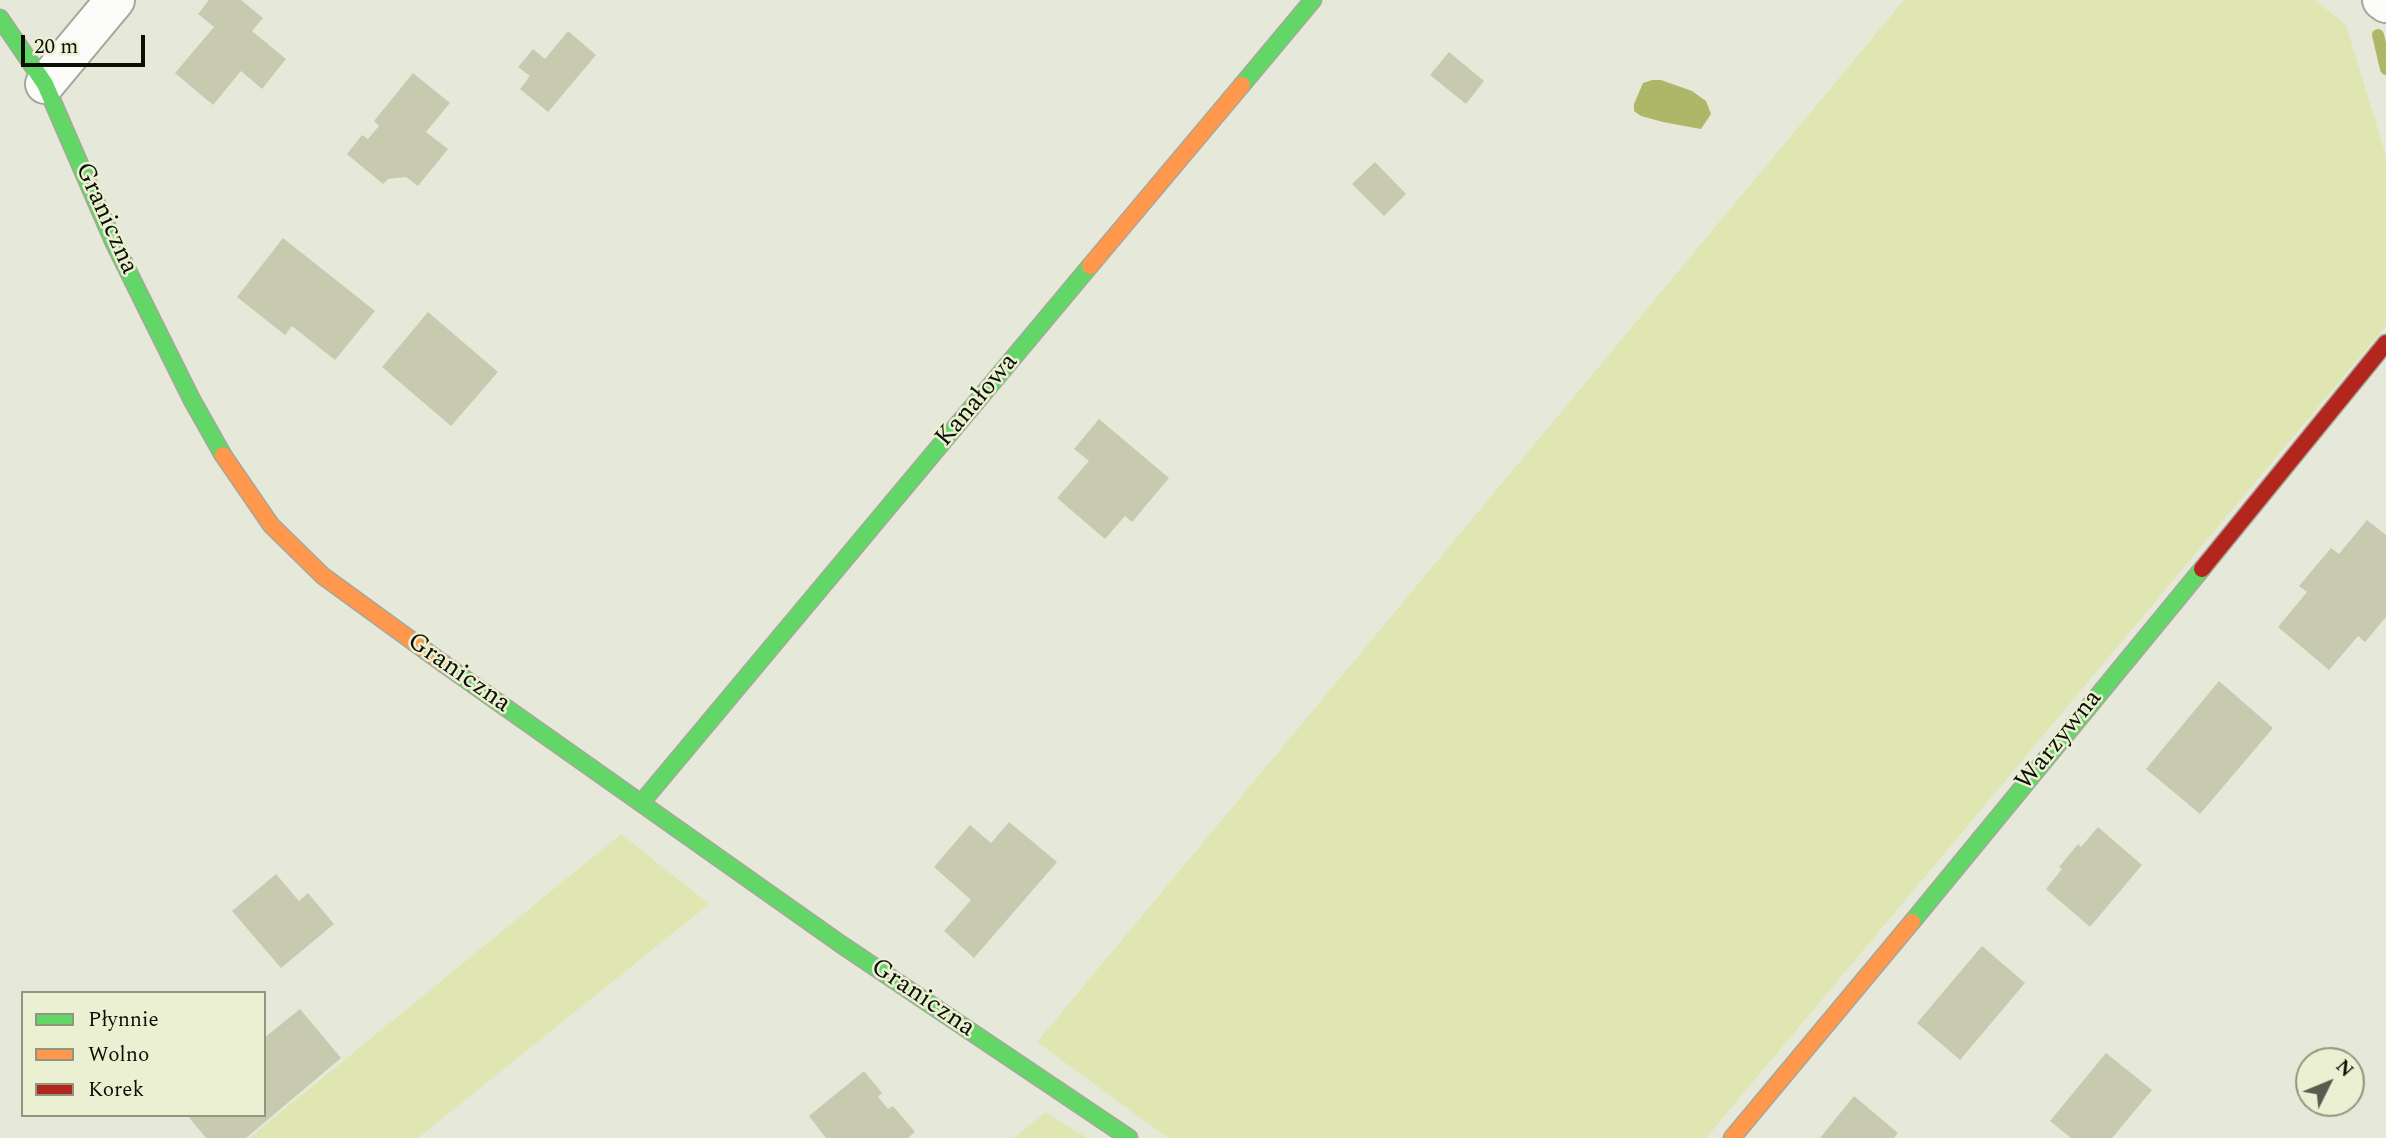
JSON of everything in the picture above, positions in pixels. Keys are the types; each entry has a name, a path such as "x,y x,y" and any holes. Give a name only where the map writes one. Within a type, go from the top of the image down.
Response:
{"street":[{"path":"45,84 115,0"},
{"name":"Kanałowa","path":"642,802 1313,0"},
{"name":"Graniczna","path":"0,18 45,84 114,243 192,400 231,468 271,526 323,576 387,624 842,945 1129,1138"},
{"name":"Warzywna","path":"1732,1138 2017,795 2386,343"}],"shaded area":[{"path":"1904,0 2315,0 2346,25 2386,156 2386,326 1706,1138 1168,1138 1037,1042"},
{"path":"1661,80 1692,91 1706,101 1711,114 1701,129 1663,122 1641,116 1634,111 1634,104 1643,83"},
{"path":"621,834 709,904 418,1138 249,1138"},
{"path":"1045,1112 1087,1138 1014,1138"}],"building":[{"path":"209,0 241,0 263,18 252,31 286,59 262,89 241,71 213,105 175,73 214,27 198,14"},
{"path":"568,31 596,55 548,112 520,89 530,76 518,67 533,49 545,59"},
{"path":"1449,52 1484,81 1466,104 1430,75"},
{"path":"413,73 450,103 426,132 448,149 418,186 406,177 388,179 383,184 347,154 362,135 368,139 379,126 374,121"},
{"path":"1375,162 1406,194 1384,216 1352,184"},
{"path":"283,238 375,311 335,360 292,326 285,335 237,297"},
{"path":"428,312 498,372 451,426 382,367"},
{"path":"1099,419 1169,478 1132,522 1125,516 1105,539 1057,498 1089,461 1074,449"},
{"path":"2367,520 2386,535 2386,617 2365,642 2358,636 2329,670 2278,627 2307,592 2299,586 2331,548 2339,554"},
{"path":"2219,681 2273,728 2200,814 2146,769"},
{"path":"1009,822 1057,862 974,958 944,931 971,900 934,867 970,825 991,843"},
{"path":"2098,827 2142,865 2090,927 2046,889 2062,869 2059,867 2078,844 2081,847"},
{"path":"276,874 299,901 308,893 334,924 281,968 232,911"},
{"path":"1982,946 2025,983 1960,1060 1917,1023"},
{"path":"300,1009 341,1058 246,1138 206,1138 189,1117 266,1117 266,1036"},
{"path":"2106,1053 2152,1090 2112,1138 2071,1138 2050,1121"},
{"path":"864,1071 882,1093 878,1097 888,1109 893,1106 915,1132 908,1138 826,1138 809,1116"},
{"path":"1854,1096 1898,1133 1894,1138 1820,1138"}],"waterway":[{"path":"2378,35 2386,69"}],"traffic: fast":[{"path":"1242,85 1313,0"},
{"path":"0,18 45,84 114,243 192,400 223,455"},
{"path":"642,802 1090,266"},
{"path":"1912,922 2202,569"},
{"path":"444,664 842,945 1129,1138"}],"traffic: slow":[{"path":"1090,266 1242,85"},
{"path":"223,455 271,525 323,576 444,664"},
{"path":"1732,1138 1912,922"}],"traffic: jam":[{"path":"2202,569 2386,343"}]}
